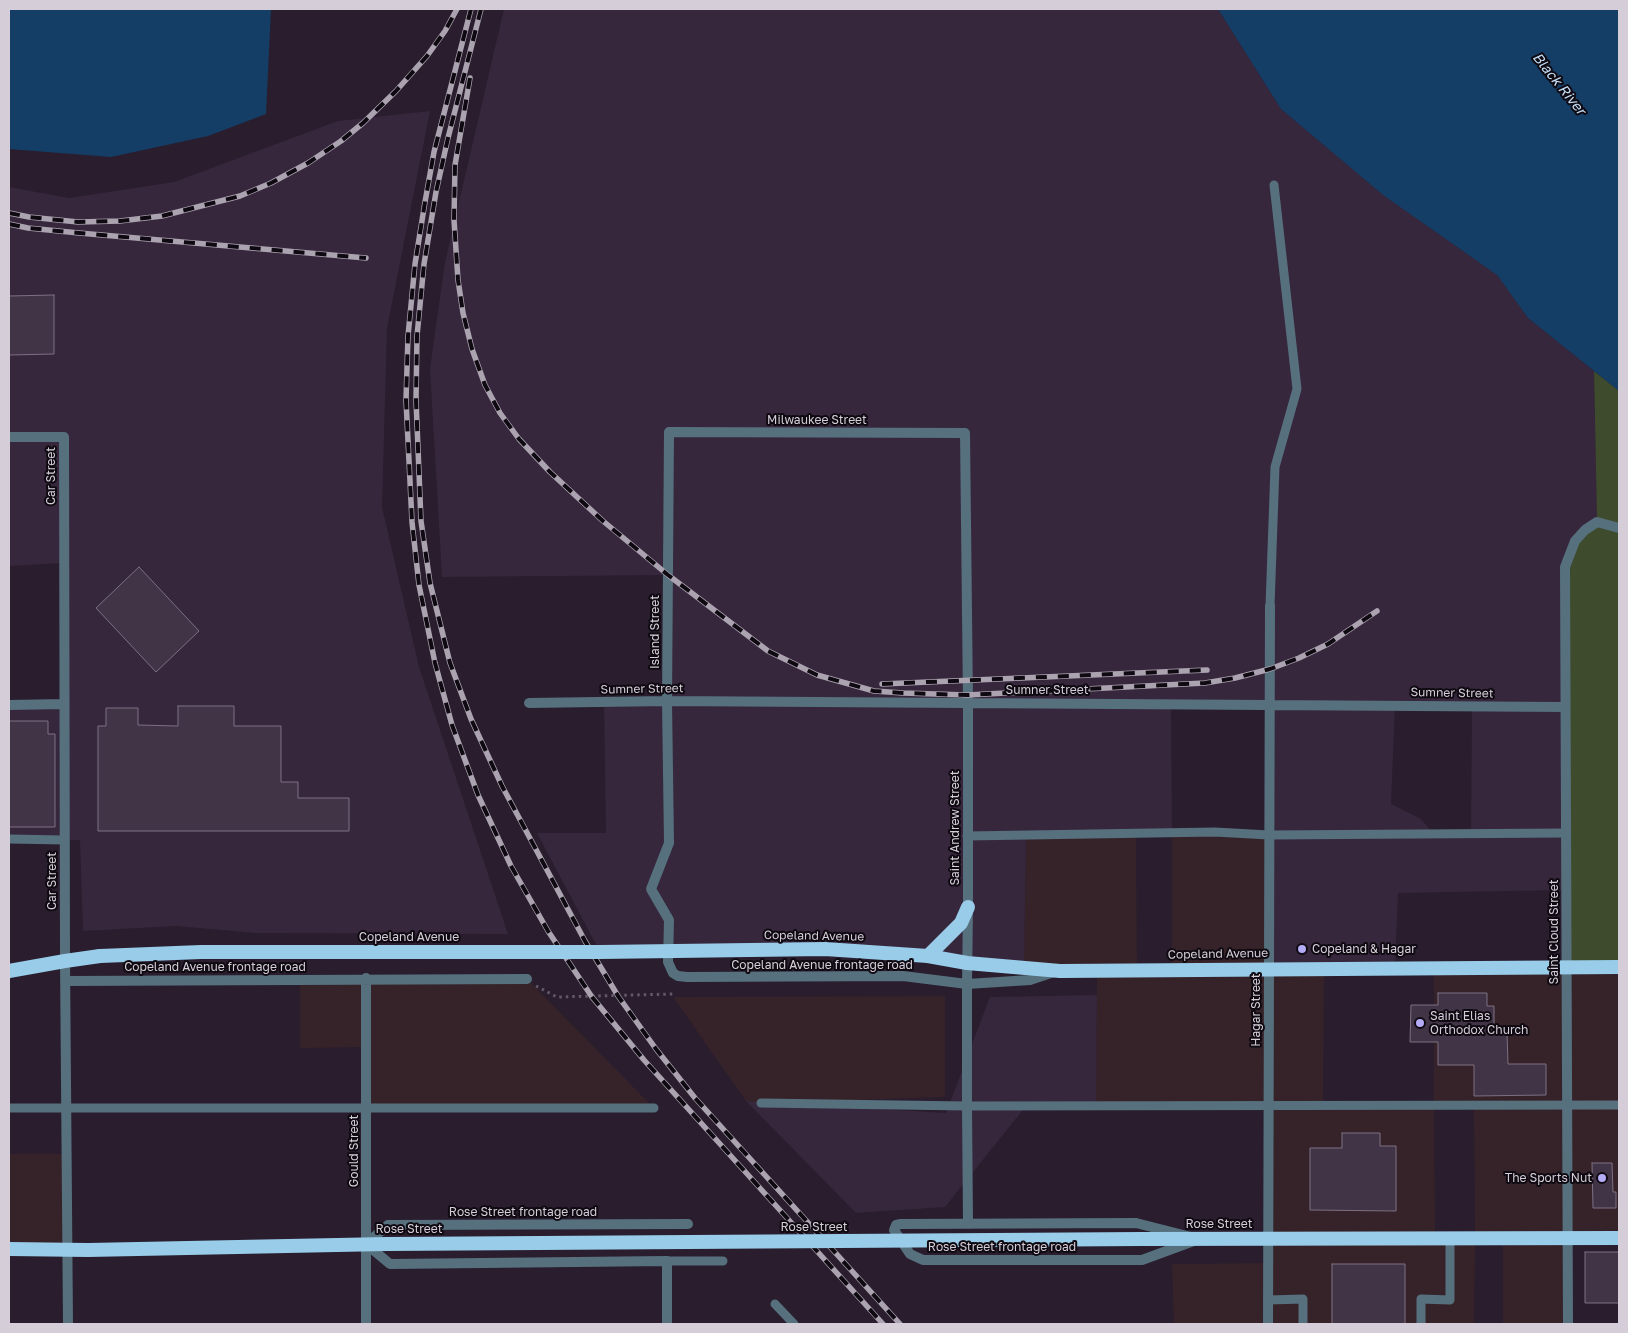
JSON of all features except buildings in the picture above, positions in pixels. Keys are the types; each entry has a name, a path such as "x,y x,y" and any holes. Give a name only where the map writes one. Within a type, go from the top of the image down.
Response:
{"highway":[{"path":"928,956 961,923 968,906"},
{"name":"Copeland Avenue","path":"9,971 64,960 100,956 201,952 590,952 825,949 928,956 967,963 1060,970 1619,967"},
{"name":"Rose Street","path":"9,1249 366,1244 1619,1238"}],"street":[{"name":"Milwaukee Street","path":"669,432 966,433"},
{"name":"Island Street","path":"651,889 669,843 667,701 669,432"},
{"name":"Saint Andrew Street","path":"966,433 968,702 966,1106 968,1224"},
{"name":"Car Street","path":"9,437 64,437 64,960 68,1324"},
{"name":"Saint Cloud Street","path":"1568,1324 1565,567 1575,541 1585,530 1597,522 1619,528"},
{"name":"Hagar Street","path":"1268,1324 1270,606"},
{"name":"Sumner Street","path":"529,703 667,701 968,702 1565,707"},
{"path":"9,705 64,704"},
{"name":"Copeland Avenue frontage road","path":"651,889 669,920 668,962 674,973 686,978 903,976 967,984 1030,980 1060,970"},
{"name":"Copeland Avenue frontage road","path":"65,981 366,978 527,979"},
{"name":"Gould Street","path":"366,978 366,1324"},
{"path":"968,1224 1136,1222 1199,1240"},
{"name":"Rose Street frontage road","path":"366,1244 388,1225 688,1224"},
{"name":"Rose Street frontage road","path":"968,1224 901,1224 896,1225 894,1230 910,1254 923,1260 1142,1260 1199,1240"},
{"path":"366,1244 390,1264 667,1262 667,1324"}],"lane":[{"path":"1270,606 1275,467 1297,389 1274,185"},
{"path":"967,836 1206,832 1269,835 1566,833"},
{"path":"9,840 64,840"},
{"path":"761,1102 966,1106 1619,1105"},
{"path":"9,1108 654,1108"},
{"path":"1421,1324 1421,1299 1450,1300 1450,1238"},
{"path":"667,1262 723,1261"},
{"path":"1268,1300 1303,1299 1303,1324"},
{"path":"775,1304 794,1324"}],"path":[{"path":"527,979 538,988 557,997 673,994"}],"shaded area":[{"path":"504,9 1218,9 1281,109 1383,195 1497,275 1528,318 1594,371 1597,522 1566,890 1398,893 1395,968 1269,968 1270,704 1171,703 1172,833 1026,835 1024,968 928,956 600,952 537,833 606,833 604,702 667,700 668,575 442,577 430,369 445,262","holes":["1395,705 1472,706 1471,834 1434,834 1421,819 1391,804"]},
{"path":"430,111 387,328 382,507 419,667 508,934 256,933 176,926 83,931 80,840 9,839 9,705 63,704 63,563 9,566 9,187 69,198 174,182 338,121"},
{"path":"1136,833 1137,970 1172,969 1172,833 1269,835 1324,968 1323,1104 1434,1104 1434,968 1619,967 1619,1238 1568,1238 1568,1324 1503,1324 1503,1238 1475,1238 1474,1324 1174,1324 1172,1264 1268,1263 1268,1105 1096,1106 1097,971 1024,968 1026,835","holes":["1434,1105 1474,1105 1475,1238 1435,1238"]},
{"path":"300,979 527,979 654,1108 366,1109 366,1047 300,1048"},
{"path":"1097,995 1096,1106 1026,1106 945,1207 856,1213 746,1101 946,1113 990,997"},
{"path":"945,996 945,1097 761,1103 746,1101 673,997"},
{"path":"9,1154 66,1154 67,1249 9,1249"}],"green space":[{"path":"1594,371 1619,391 1619,967 1566,967 1565,567 1575,541 1597,522"}],"water":[{"path":"9,9 271,9 266,114 208,136 111,157 9,149"},
{"name":"Black River","path":"1218,9 1619,9 1619,391 1528,318 1497,275 1383,195 1281,109"}],"railway":[{"path":"9,213 78,222 120,221 162,216 240,196 271,183 308,163 341,141 363,123 396,91 427,56 445,31 457,9"},
{"path":"471,9 434,152 425,202 415,264 408,336 406,400 412,522 419,585 435,663 452,725 478,795 511,866 548,931 592,997 644,1060 883,1324"},
{"path":"481,9 436,192 424,264 417,336 416,400 421,521 430,583 450,663 471,719 502,786 585,941 618,996 656,1049 695,1098 900,1324"},
{"path":"470,78 455,165 454,220 458,280 463,313 472,349 485,385 500,413 519,439 550,472 603,521 668,575 768,651 817,675 874,691 967,695 1205,683 1270,669 1299,658 1328,644 1377,611"},
{"path":"9,224 28,228 79,233 366,258"},
{"path":"882,684 1207,670"}],"place":[{"name":"Copeland & Hagar","path":"1302,949"},
{"name":"Saint Elias Orthodox Church","path":"1420,1023"},
{"name":"The Sports Nut","path":"1602,1178"}]}
